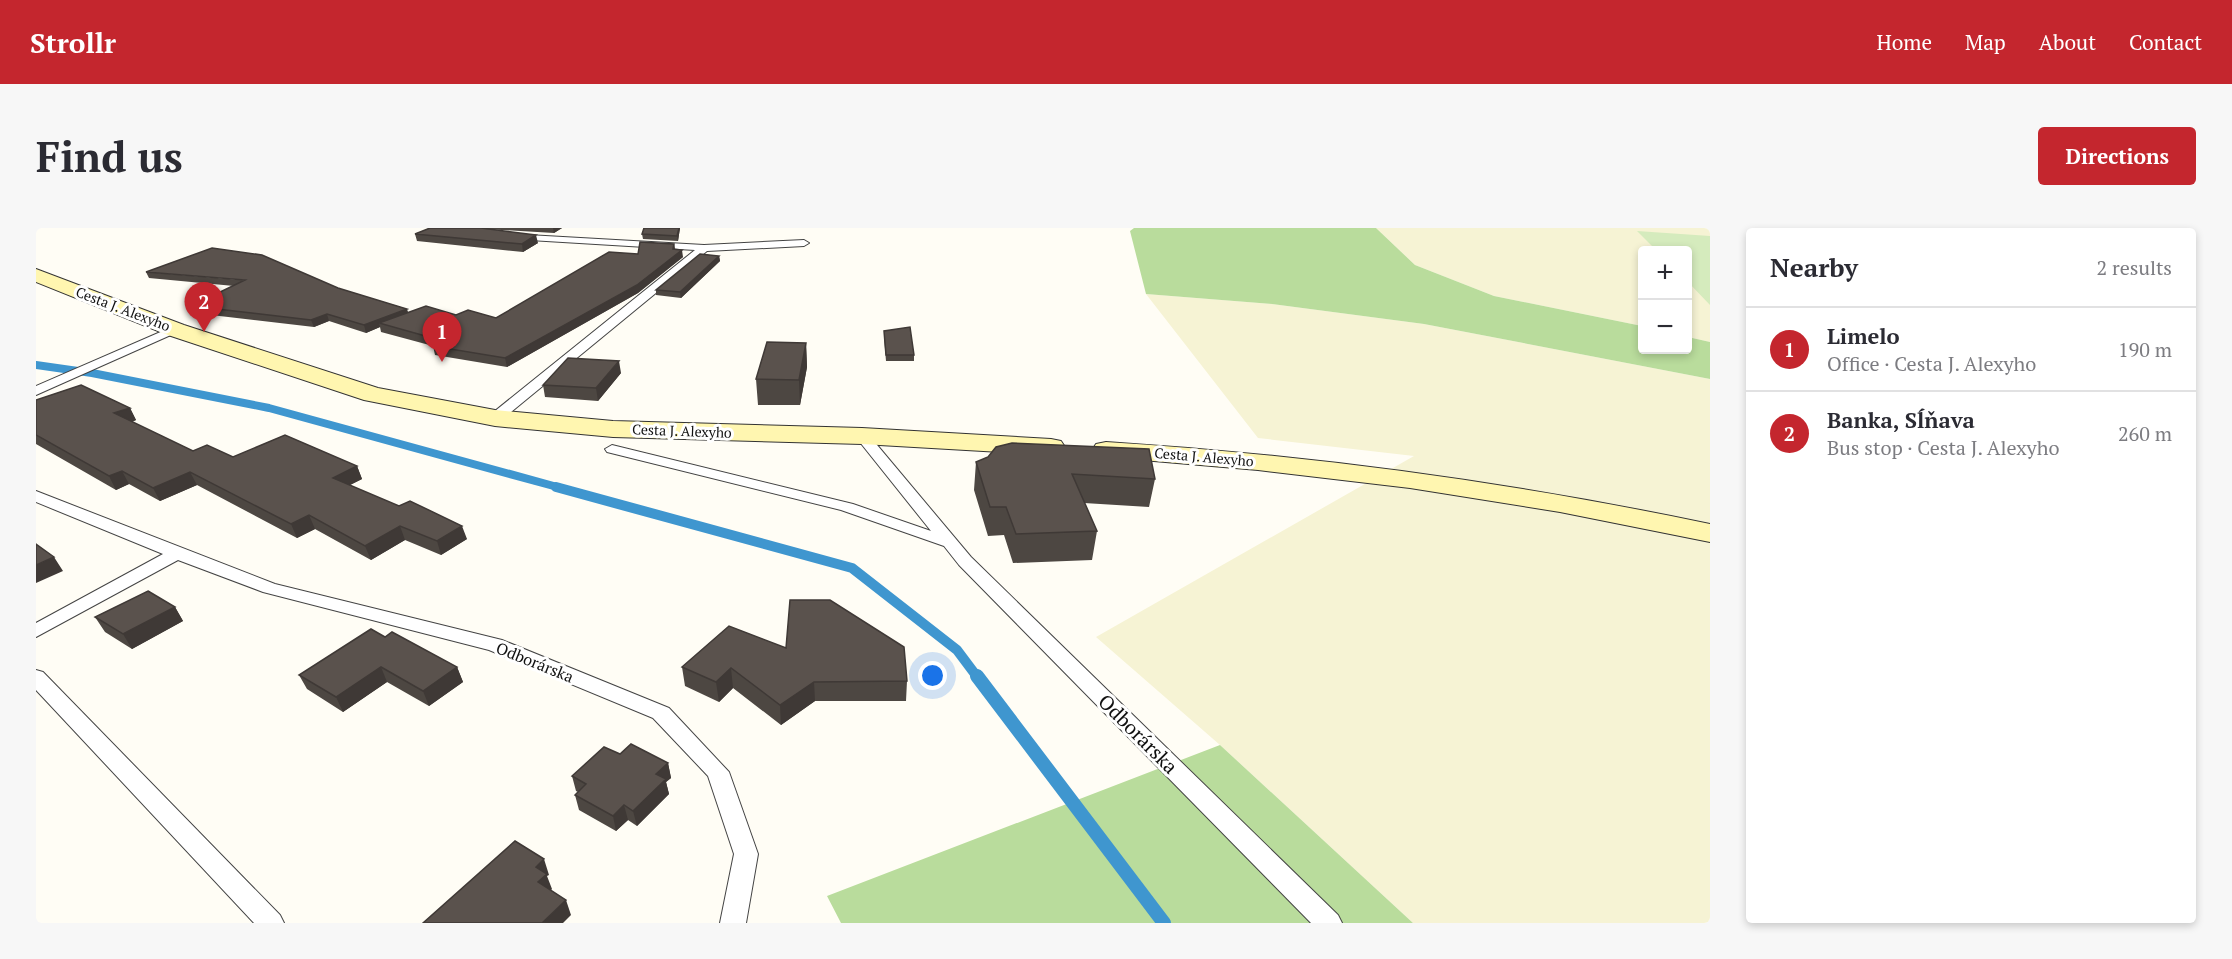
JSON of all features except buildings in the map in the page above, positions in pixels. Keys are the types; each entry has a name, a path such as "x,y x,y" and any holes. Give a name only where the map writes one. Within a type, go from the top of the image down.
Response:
{"main road":[{"name":"Cesta J. Alexyho","path":"36,275 176,330 373,395 495,418 613,429 862,436 1195,454 1428,481 1593,508 1710,533"}],"lane":[{"path":"502,235 704,248 804,243"},
{"path":"495,418 704,248"},
{"path":"36,391 99,361 176,330"},
{"name":"Odborárska","path":"862,436 965,561 1329,923"},
{"name":"Odborárska","path":"612,449 847,507 949,543"},
{"name":"Odborárska","path":"36,496 177,554 269,588 495,645 661,713 718,772 722,783 746,854 733,923"},
{"path":"36,631 177,554"},
{"path":"36,677 271,923"}],"shaded area":[{"path":"1376,228 1710,228 1710,342 1692,338 1692,246 1638,246 1638,325 1494,296 1415,265"},
{"path":"1146,294 1272,304 1424,324 1710,379 1710,923 1413,923 1220,745 1096,637 1414,456 1258,438"}],"green space":[{"path":"1134,228 1376,228 1415,265 1494,296 1638,325 1638,354 1692,354 1692,338 1710,342 1710,379 1424,324 1272,304 1146,294 1130,231"},
{"path":"1637,231 1710,236 1710,305 1692,286 1692,246 1652,246"},
{"path":"1220,745 1413,923 841,923 827,896"}],"waterway":[{"path":"36,365 92,373 269,408 561,488"},
{"path":"556,487 852,568 957,650 978,678"},
{"path":"977,676 1164,923"}],"place":[{"name":"Banka, Sĺňava","path":"204,332"},
{"name":"Limelo","path":"442,362"}]}
